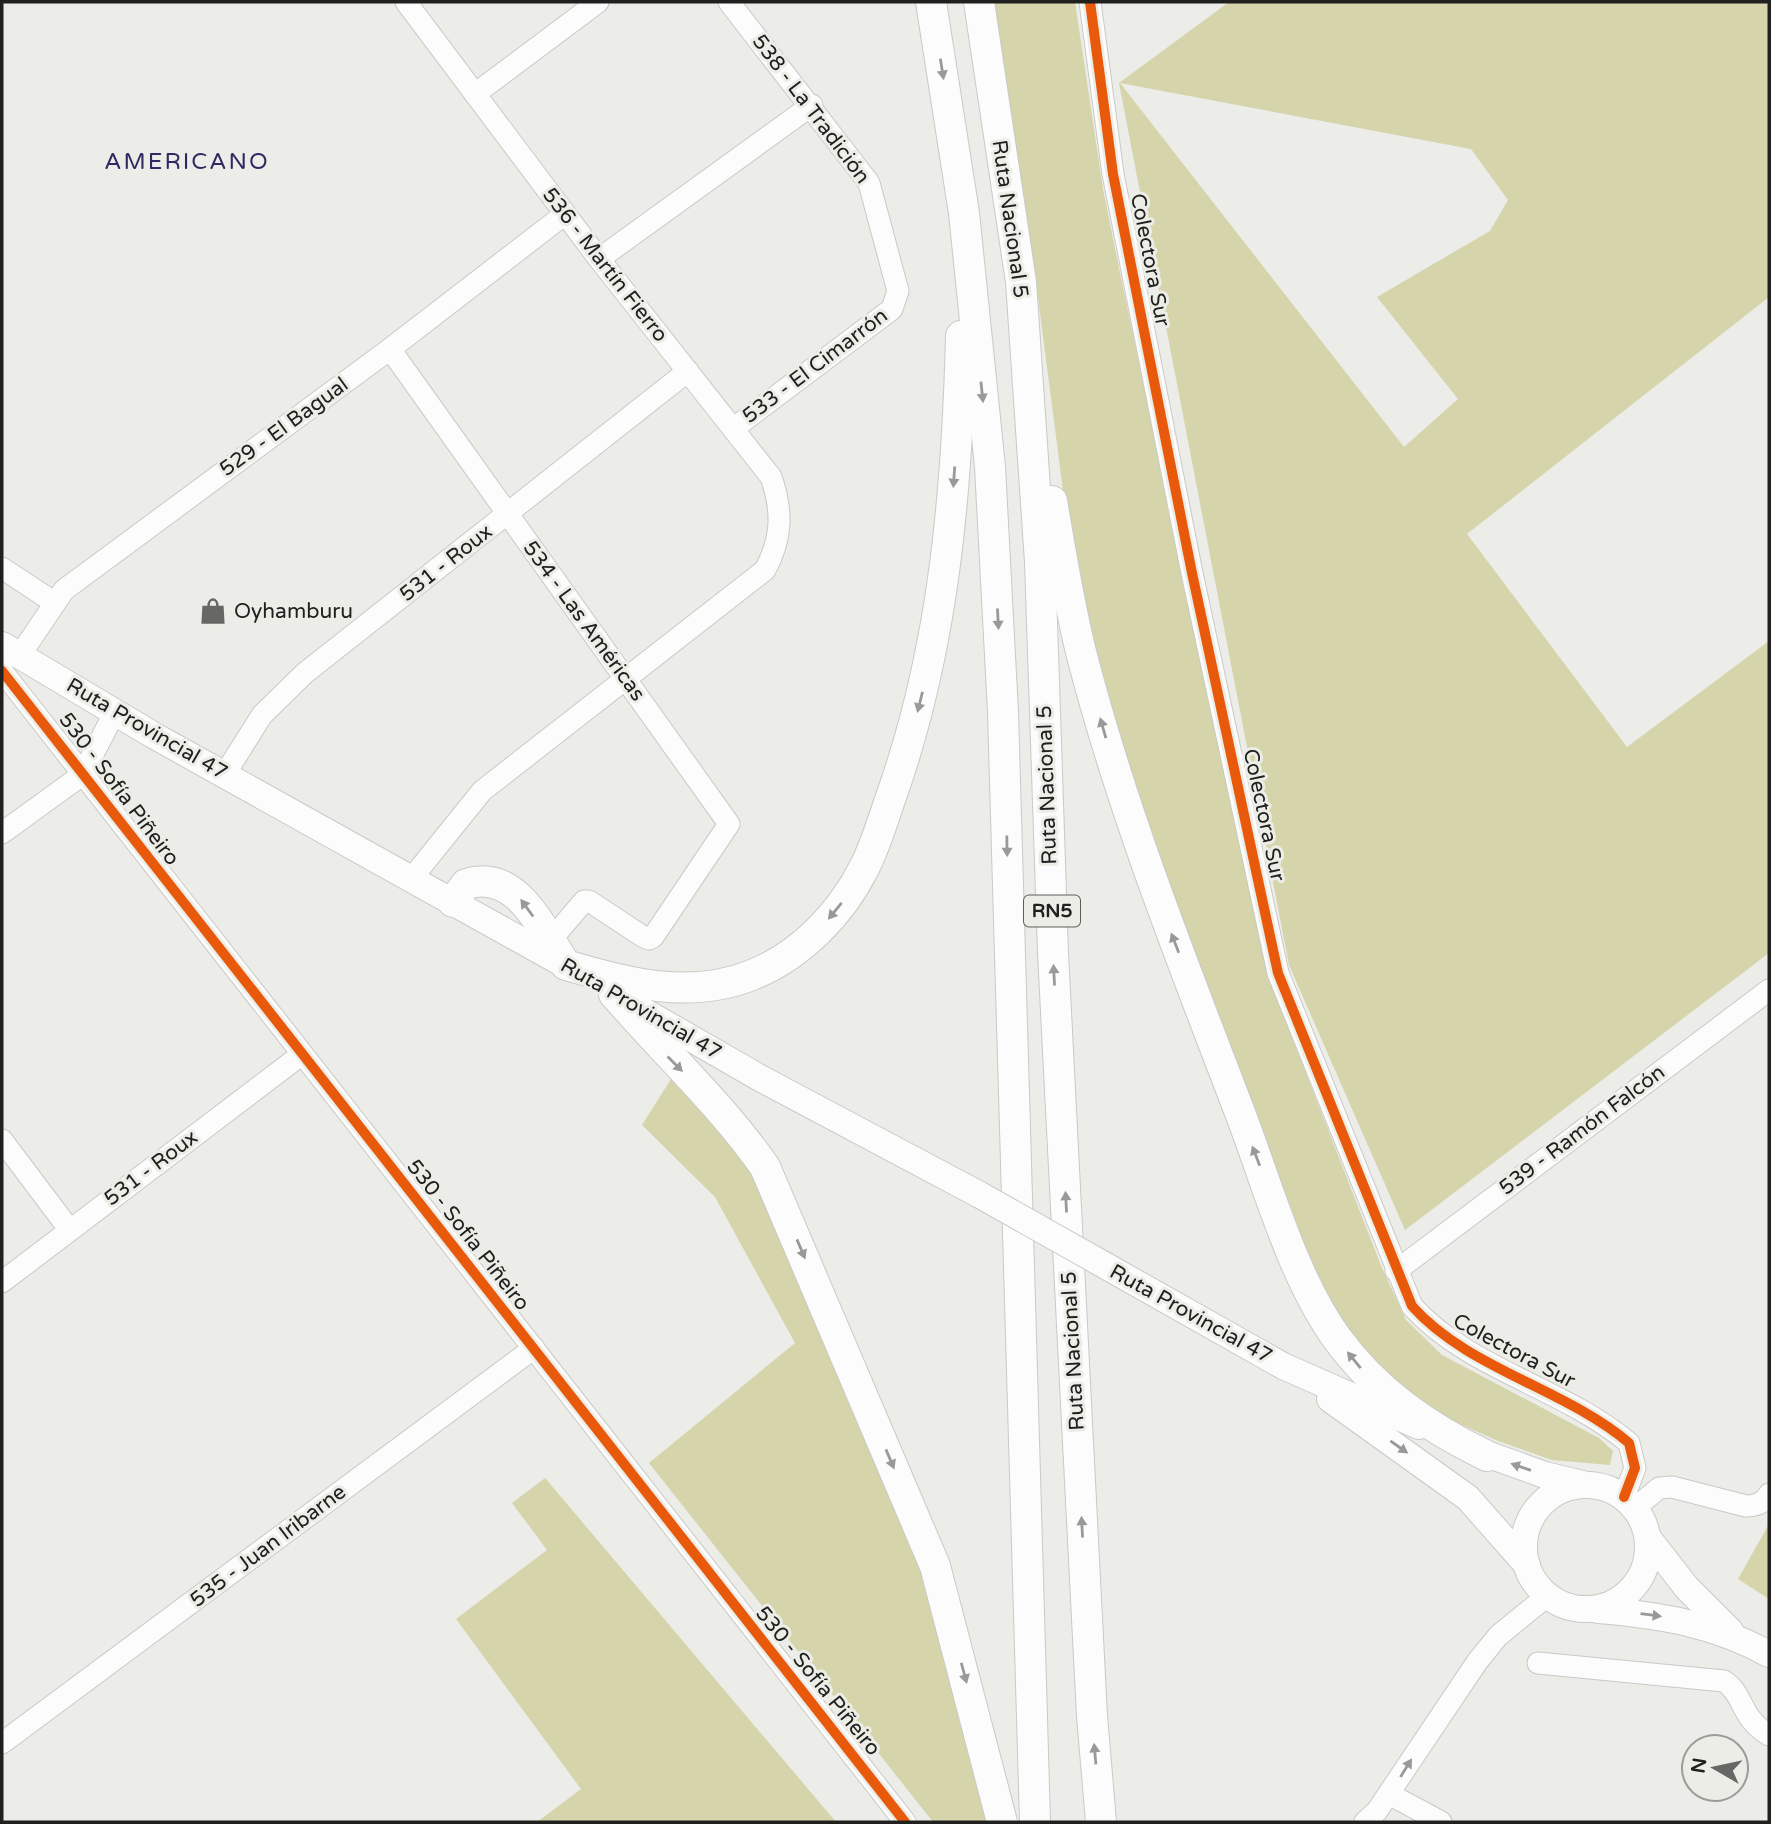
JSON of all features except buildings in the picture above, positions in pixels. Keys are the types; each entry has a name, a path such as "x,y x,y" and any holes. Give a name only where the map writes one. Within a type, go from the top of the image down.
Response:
{"highway":[{"name":"Ruta Nacional 5","path":"931,2 964,214 990,467 1003,712 1035,1822"},
{"name":"Ruta Nacional 5","path":"979,2 1021,282 1040,562 1053,953 1092,1716 1101,1822"},
{"path":"453,902 466,884 498,881 509,887 525,904 558,953 617,980 670,988 710,986 751,975 784,958 814,936 864,869 906,754 939,613 950,538 958,424 964,214"},
{"path":"1021,282 1037,410 1082,655 1154,888 1309,1293 1358,1366 1393,1400 1487,1456"},
{"path":"614,994 666,1054 736,1125 765,1167 935,1566 1002,1822"}],"main road":[{"name":"Ruta Provincial 47","path":"8,657 115,712 453,902 558,953 614,994 760,1078 980,1195 1283,1366 1487,1456 1587,1485"},
{"name":"Ruta Provincial 47","path":"1283,1366 1468,1497 1527,1565"},
{"path":"1734,1635 1687,1588 1648,1538 1629,1503 1606,1488 1587,1485 1559,1492 1537,1509 1528,1526 1524,1545 1527,1565 1538,1587 1547,1595 1564,1605 1583,1609 1668,1617 1734,1635 1769,1654"},
{"path":"1583,1609 1601,1608 1618,1601 1632,1589 1642,1574 1648,1538"}],"street":[{"name":"536 - Martín Fierro","path":"406,2 599,259 771,477 779,498 779,536 765,570 626,680"},
{"path":"475,94 598,2"},
{"name":"538 - La Tradición","path":"729,2 811,105 874,193 898,291 895,304"},
{"name":"Colectora Sur","path":"1090,2 1114,174 1192,573 1279,974 1412,1306 1444,1337 1581,1409 1629,1443 1635,1468 1629,1503"},
{"path":"599,259 811,105"},
{"name":"529 - El Bagual","path":"8,657 64,590 390,349 565,214"},
{"name":"533 - El Cimarrón","path":"734,428 895,304"},
{"name":"534 - Las Américas","path":"390,349 729,824 653,937 649,939 642,936 589,901 584,901 558,953"},
{"name":"531 - Roux","path":"225,774 245,739 279,696 688,371"},
{"path":"2,568 55,603"},
{"name":"530 - Sofía Piñeiro","path":"8,657 82,775 905,1822"},
{"path":"412,878 482,791 626,680"},
{"path":"2,834 82,775 115,712"},
{"name":"539 - Ramón Falcón","path":"1396,1271 1769,990"},
{"name":"531 - Roux","path":"2,1282 301,1055"},
{"path":"2,1140 69,1229"},
{"name":"535 - Juan Iribarne","path":"2,1743 534,1348"},
{"path":"1629,1503 1660,1488 1672,1487 1746,1506 1755,1506 1766,1500 1769,1494"},
{"path":"1365,1822 1389,1794 1477,1662 1498,1636 1547,1595"},
{"path":"1538,1663 1724,1681 1735,1689 1751,1723 1769,1735"},
{"path":"1389,1794 1441,1822"}],"green space":[{"path":"992,2 1075,2 1103,189 1268,976 1382,1268 1406,1320 1442,1355 1599,1438 1613,1451 1610,1465 1552,1460 1498,1441 1426,1409 1361,1359 1326,1308 1141,832 1073,567 1035,275"},
{"path":"1229,2 1769,2 1769,297 1467,534 1627,747 1769,641 1769,953 1405,1230 1289,965 1119,83","holes":["1120,83 1471,149 1508,200 1490,231 1377,297 1458,399 1404,447"]},
{"path":"671,1079 737,1144 770,1205 926,1572 990,1822 933,1822 649,1463 795,1343 715,1197 642,1125"},
{"path":"545,1478 836,1822 537,1822 581,1789 456,1619 547,1550 512,1503"},
{"path":"1769,1524 1769,1599 1738,1579"}],"cycle path":[{"path":"1090,2 1113,174 1192,573 1278,973 1412,1306 1435,1328 1460,1346 1576,1407 1629,1443 1635,1468 1624,1497"},
{"path":"2,671 905,1822"}],"place":[{"name":"Oyhamburu","path":"213,611"}],"district":[{"name":"AMERICANO","path":"187,162"}]}
